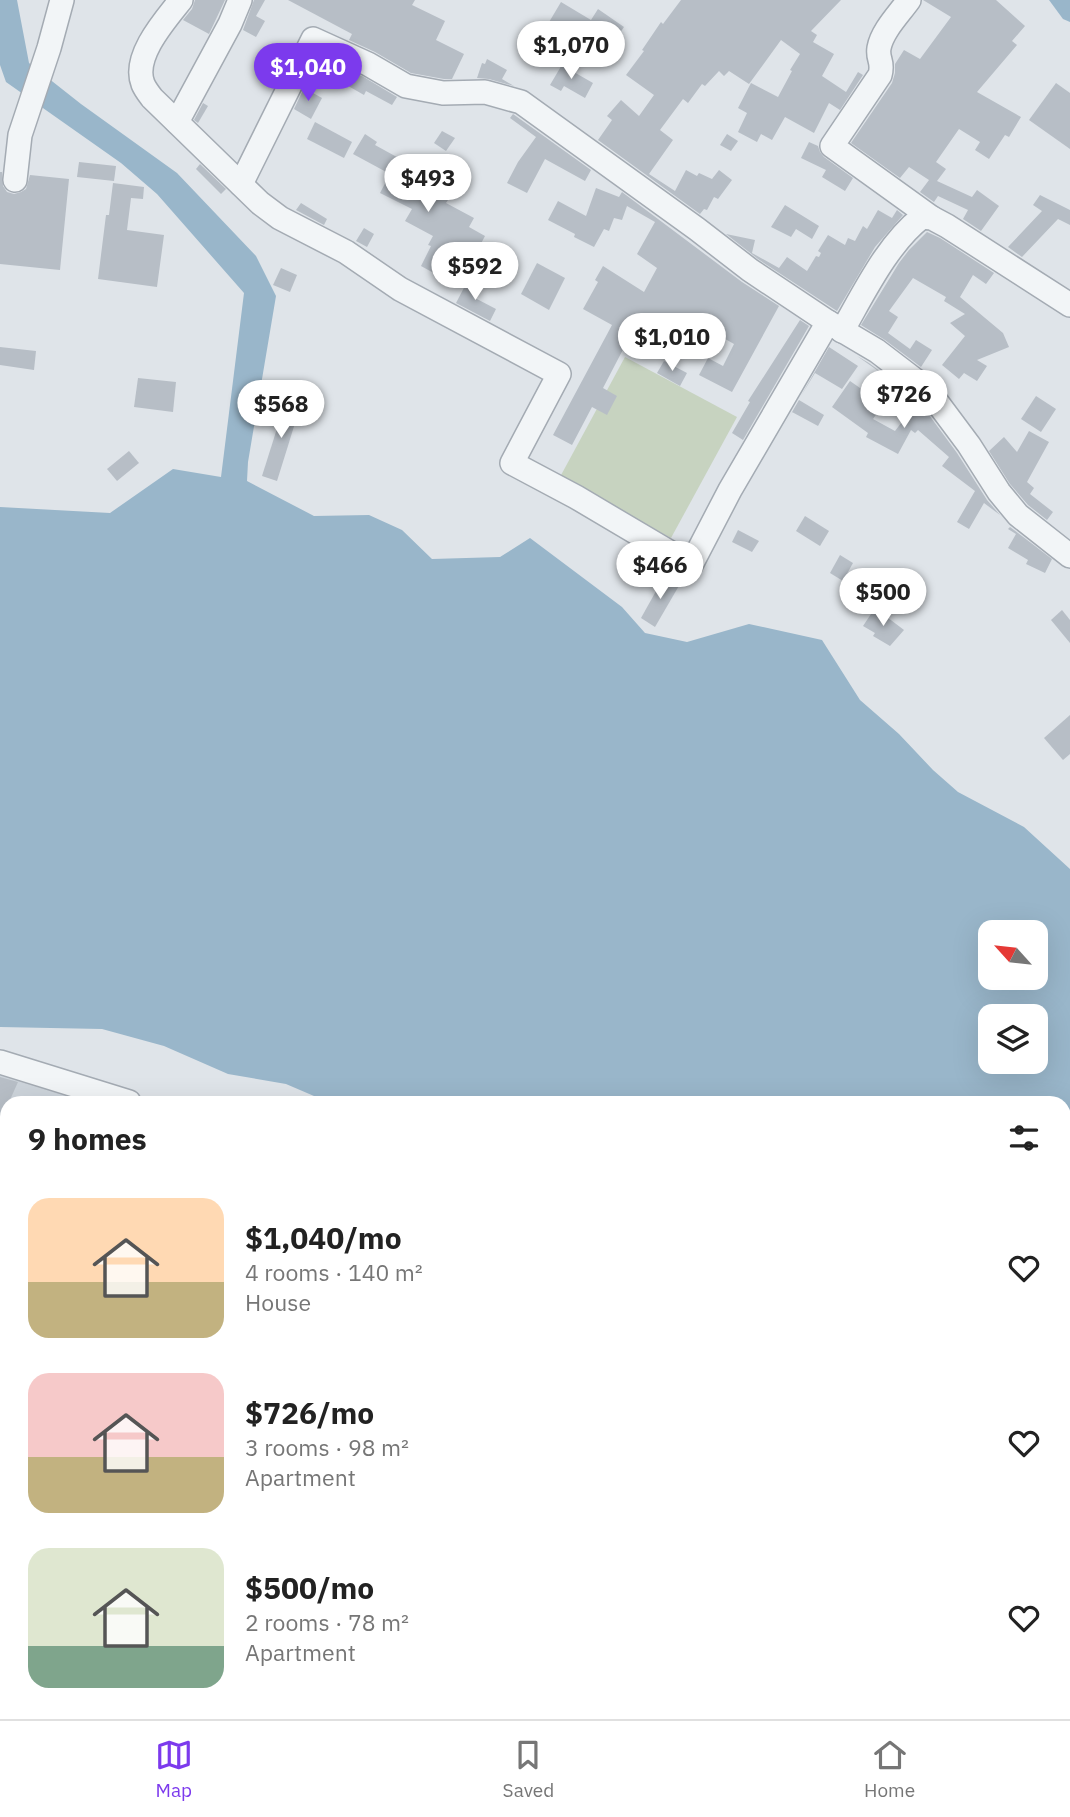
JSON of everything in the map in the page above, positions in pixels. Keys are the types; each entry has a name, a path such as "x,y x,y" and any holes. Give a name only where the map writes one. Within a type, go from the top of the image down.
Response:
{"street":[{"path":"15,180 19,135 49,48 62,0"},
{"path":"181,0 149,44 141,60 142,83 152,98 260,203 280,218 346,252 400,289 559,374 512,463 576,497 691,565 730,489 835,327 911,225 922,217 932,218"},
{"path":"177,122 230,24 240,0"},
{"path":"909,0 882,38 878,50 882,66 880,75 832,146 932,218 1070,305"},
{"path":"241,184 313,39 368,64 406,86 443,93 485,92 521,102 750,270 835,327 877,351 928,390 1018,515 1070,556"},
{"path":"0,1062 110,1096"}],"shaded area":[{"path":"0,1053 139,1096 0,1096"}],"green space":[{"path":"625,357 737,417 671,538 560,477"}],"water":[{"path":"0,0 17,0 29,63 177,173 256,256 276,296 247,481 314,516 369,515 402,530 432,559 500,557 530,538 622,607 645,633 687,642 749,624 822,640 860,700 899,734 933,770 958,792 1024,827 1070,869 1070,1096 314,1096 286,1084 228,1074 164,1046 102,1029 0,1027 0,507 110,513 173,469 221,477 244,293 157,194 121,163 6,82 0,65"},
{"path":"1049,0 1070,0 1070,22 1063,19"}],"building":[{"path":"195,0 225,0 209,34 183,20"},
{"path":"254,0 265,0 256,16 265,21 256,37 243,30"},
{"path":"288,0 415,0 412,5 445,21 436,40 464,54 452,79 411,73 349,40 352,34"},
{"path":"681,0 841,0 811,31 817,35 813,42 834,54 822,76 846,92 858,72 863,75 840,110 829,103 814,133 785,117 772,140 761,134 757,142 738,132 747,113 738,108 751,83 778,97 800,54 781,40 749,84 729,71 724,76 719,71 705,86 702,84 688,103 683,99 660,130 673,140 649,174 675,191 686,170 712,179 719,170 732,180 718,199 714,197 707,210 704,209 700,214 598,140 612,120 607,116 621,100 639,116 654,95 626,75 661,22 663,24"},
{"path":"923,0 996,0 1025,26 1012,41 1017,45 977,92 1021,117 1009,137 1005,135 989,159 975,150 980,142 959,129 936,162 946,169 937,181 972,197 977,190 999,206 981,231 963,219 968,210 938,196 934,202 920,192 929,180 909,167 900,178 851,143 892,83 895,64 904,50 920,59 951,17"},
{"path":"561,2 591,20 598,9 624,27 609,49 575,27 571,34 568,32 560,45 542,34"},
{"path":"320,57 362,76 397,97 392,105 366,91 364,95 315,67"},
{"path":"487,59 507,70 502,79 514,86 477,78 482,63 485,64"},
{"path":"563,63 593,83 585,98 564,86 561,91 550,85"},
{"path":"1056,83 1070,93 1070,149 1029,120"},
{"path":"304,88 322,98 311,119 294,109"},
{"path":"203,103 208,106 198,123 194,120"},
{"path":"513,114 591,170 585,181 545,159 527,193 507,183 536,137 510,118"},
{"path":"315,122 352,142 344,158 307,139"},
{"path":"442,131 455,138 446,151 434,143"},
{"path":"365,134 377,142 375,145 424,172 418,183 448,200 446,203 474,218 469,227 485,236 475,255 481,259 469,280 446,267 441,277 421,266 433,236 405,221 412,209 380,193 390,174 353,154"},
{"path":"727,134 738,141 731,151 720,145"},
{"path":"809,142 818,146 824,157 853,178 845,191 822,177 826,170 801,158"},
{"path":"79,162 116,166 114,181 77,177"},
{"path":"200,164 226,189 221,194 196,169"},
{"path":"0,172 3,186 7,192 14,194 26,189 30,175 69,179 60,270 0,264"},
{"path":"113,183 144,187 143,199 131,198 127,230 164,235 157,287 98,279"},
{"path":"596,188 619,197 622,192 742,282 779,306 732,392 699,375 708,358 723,366 734,344 711,331 703,345 680,332 667,358 629,338 603,388 617,396 607,415 592,407 572,445 553,435 612,325 583,309 598,282 595,280 603,266 644,292 657,268 637,254 655,222 627,206 622,220 614,218 609,231 604,229 594,247 548,220 558,201 586,216"},
{"path":"1040,195 1070,210 1070,225 1058,219 1022,257 1008,247 1042,211 1033,205"},
{"path":"301,203 327,219 324,225 296,210"},
{"path":"785,205 819,226 812,239 796,229 791,237 771,227"},
{"path":"878,210 892,218 897,210 903,215 875,247 837,311 758,259 726,234 755,240 752,253 779,268 787,257 807,271 816,256 819,257 821,253 818,251 828,235 845,245 848,238 855,241 863,226 867,229"},
{"path":"364,228 374,234 367,247 356,241"},
{"path":"927,232 994,273 986,284 973,275 960,297 1003,333 1009,347 977,360 987,366 977,381 964,373 959,379 942,365 965,336 950,323 965,314 944,301 946,297 913,278 889,311 898,317 888,333 910,349 916,340 932,350 921,367 861,325 899,263"},
{"path":"537,263 565,278 549,310 521,294"},
{"path":"281,268 297,275 290,292 273,285"},
{"path":"467,282 480,288 475,298 496,309 490,321 456,303"},
{"path":"800,320 809,326 743,440 732,433 750,402 748,401"},
{"path":"0,347 36,351 34,370 0,365"},
{"path":"829,347 858,366 842,389 815,373 801,396"},
{"path":"857,356 869,363 918,400 1000,515 984,503 969,529 957,522 975,491 942,466 949,457 918,430 915,433 911,430 898,454 866,437 868,433 832,407 850,381 870,395 884,375","holes":["889,396 911,410 895,431 873,419"]},
{"path":"664,361 687,373 680,386 657,373"},
{"path":"138,378 176,382 173,412 134,407"},
{"path":"1036,396 1056,409 1041,432 1021,419"},
{"path":"286,400 301,404 277,481 262,476"},
{"path":"799,400 824,415 818,426 792,412"},
{"path":"1029,431 1049,442 1027,482 1034,488 1030,494 1053,512 1047,520 1028,505 1010,484 989,451 1004,437 1017,452"},
{"path":"129,451 139,463 117,481 107,469"},
{"path":"805,516 829,531 820,546 796,531"},
{"path":"1010,527 1052,559 1045,573 1026,564 1028,560 1008,548 1016,534 1008,529"},
{"path":"738,530 759,541 752,552 732,542"},
{"path":"840,555 853,563 843,581 830,573"},
{"path":"665,575 680,584 655,627 641,618"},
{"path":"875,608 904,630 890,646 863,626"},
{"path":"1062,610 1070,620 1070,643 1051,620"},
{"path":"1070,715 1070,754 1063,760 1044,738"},
{"path":"0,1077 18,1082 12,1096 0,1096"}]}
